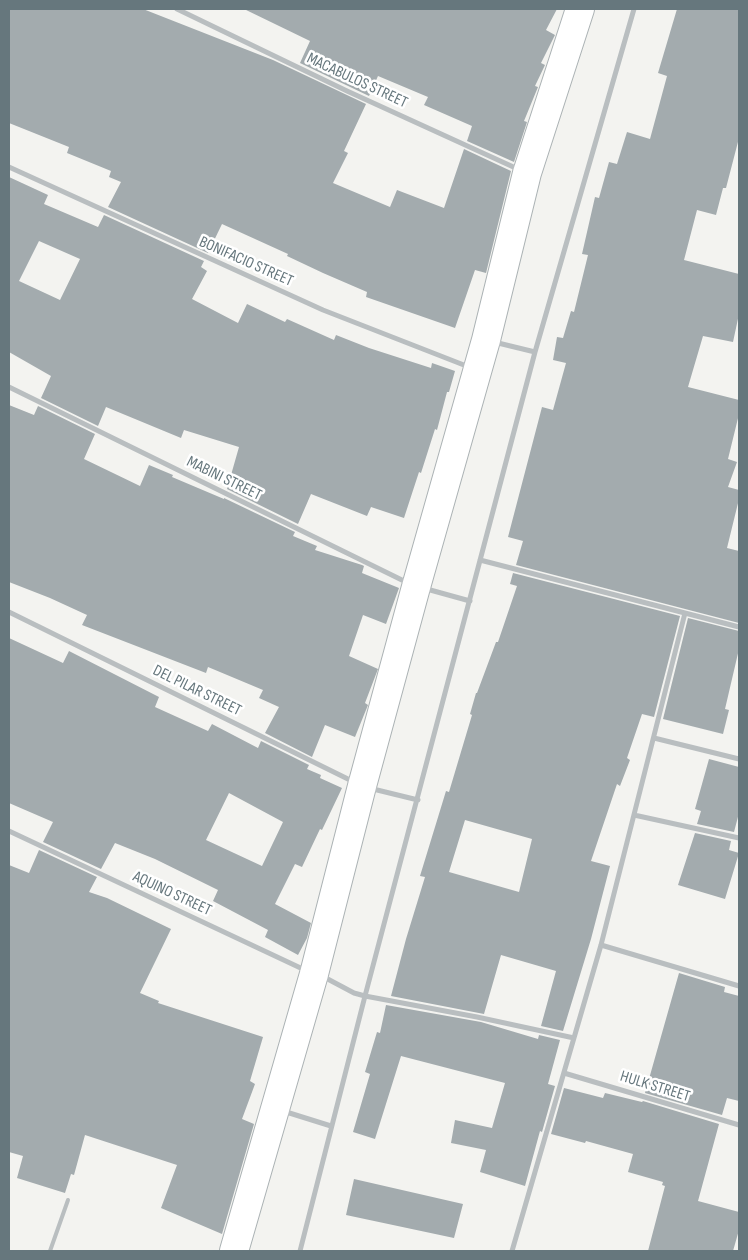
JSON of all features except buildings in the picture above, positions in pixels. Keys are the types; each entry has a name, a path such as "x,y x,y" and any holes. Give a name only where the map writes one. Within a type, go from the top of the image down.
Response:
{"street":[{"name":"MACABULOS STREET","path":"177,9 347,91 527,173"},
{"path":"234,1251 281,1110 320,976 423,588 477,370 493,342 527,173 580,9"},
{"path":"300,1251 331,1126 480,560 536,352 634,9"},
{"name":"BONIFACIO STREET","path":"9,167 323,310 477,370"},
{"path":"493,342 536,352"},
{"name":"MABINI STREET","path":"9,387 423,588 470,601"},
{"path":"480,560 739,627"},
{"name":"DEL PILAR STREET","path":"9,612 369,788 418,800"},
{"path":"512,1251 601,945 685,612"},
{"path":"654,738 739,759"},
{"path":"634,815 739,838"},
{"name":"AQUINO STREET","path":"9,831 354,993 574,1038"},
{"path":"601,945 739,986"},
{"name":"HULK STREET","path":"564,1073 739,1125"},
{"path":"281,1110 331,1126"}],"lane":[{"path":"50,1251 68,1200"}]}
